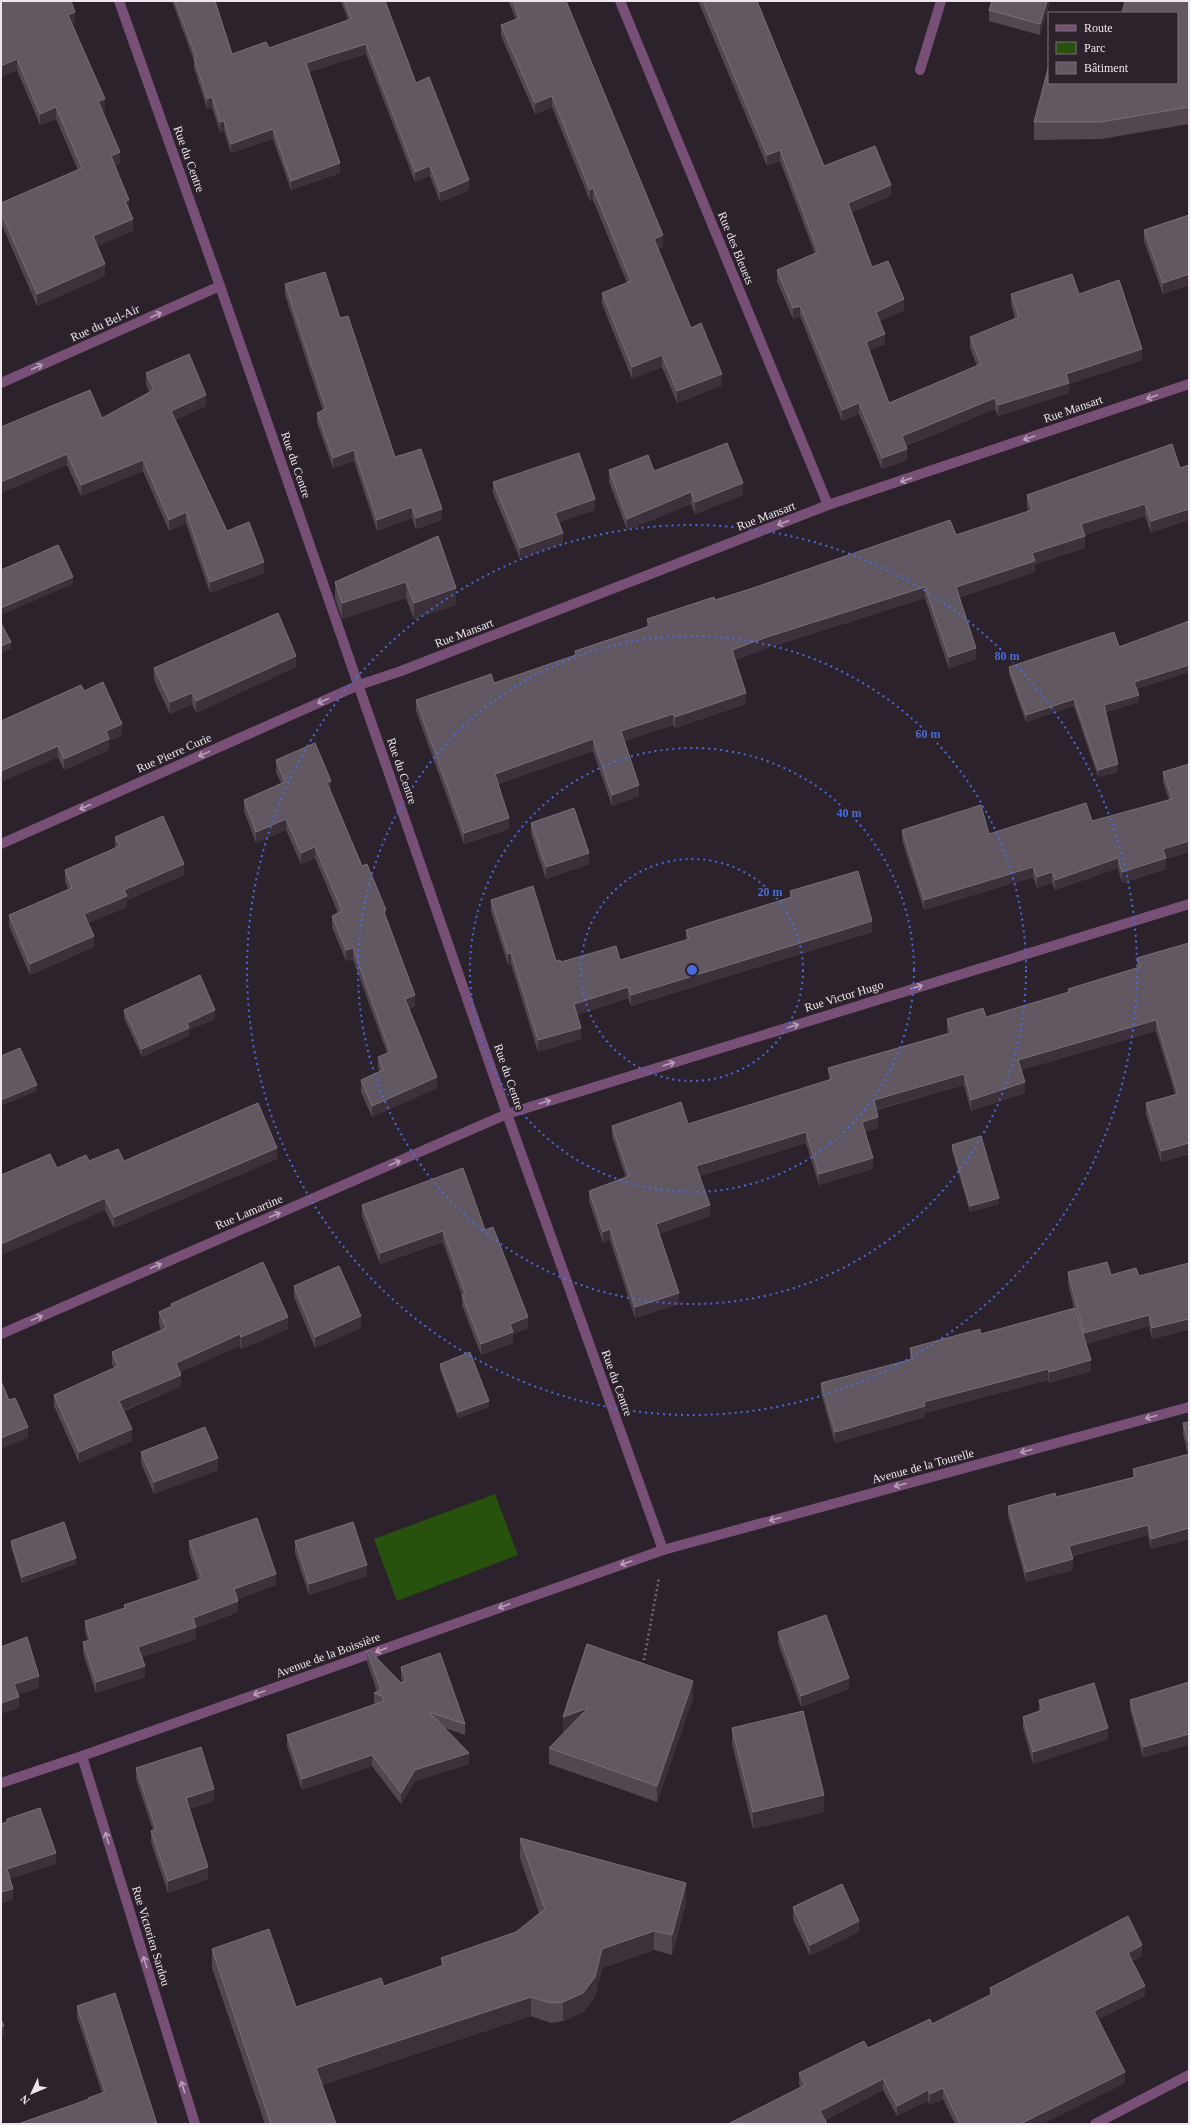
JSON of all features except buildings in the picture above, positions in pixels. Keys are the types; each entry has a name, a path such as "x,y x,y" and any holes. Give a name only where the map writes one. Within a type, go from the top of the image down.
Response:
{"street":[{"name":"Rue du Centre","path":"119,1 220,286 507,1114 663,1550"},
{"name":"Rue des Bleuets","path":"620,1 828,506"},
{"path":"920,70 941,1"},
{"name":"Rue du Bel-Air","path":"1,383 220,286"},
{"name":"Rue Mansart","path":"358,685 401,671 828,506 1189,384"},
{"name":"Rue Pierre Curie","path":"1,844 358,685"},
{"name":"Rue Victor Hugo","path":"507,1114 1189,904"},
{"name":"Rue Lamartine","path":"1,1334 507,1114"},
{"name":"Avenue de la Tourelle","path":"663,1550 1189,1407"},
{"name":"Avenue de la Boissière","path":"1,1783 82,1756 663,1550"},
{"name":"Rue Victorien Sardou","path":"82,1756 195,2124"},
{"path":"1095,2124 1189,2075"}],"path":[{"path":"642,1672 654,1616 663,1550"}],"green space":[{"path":"495,1494 518,1555 397,1601 374,1539"}]}
